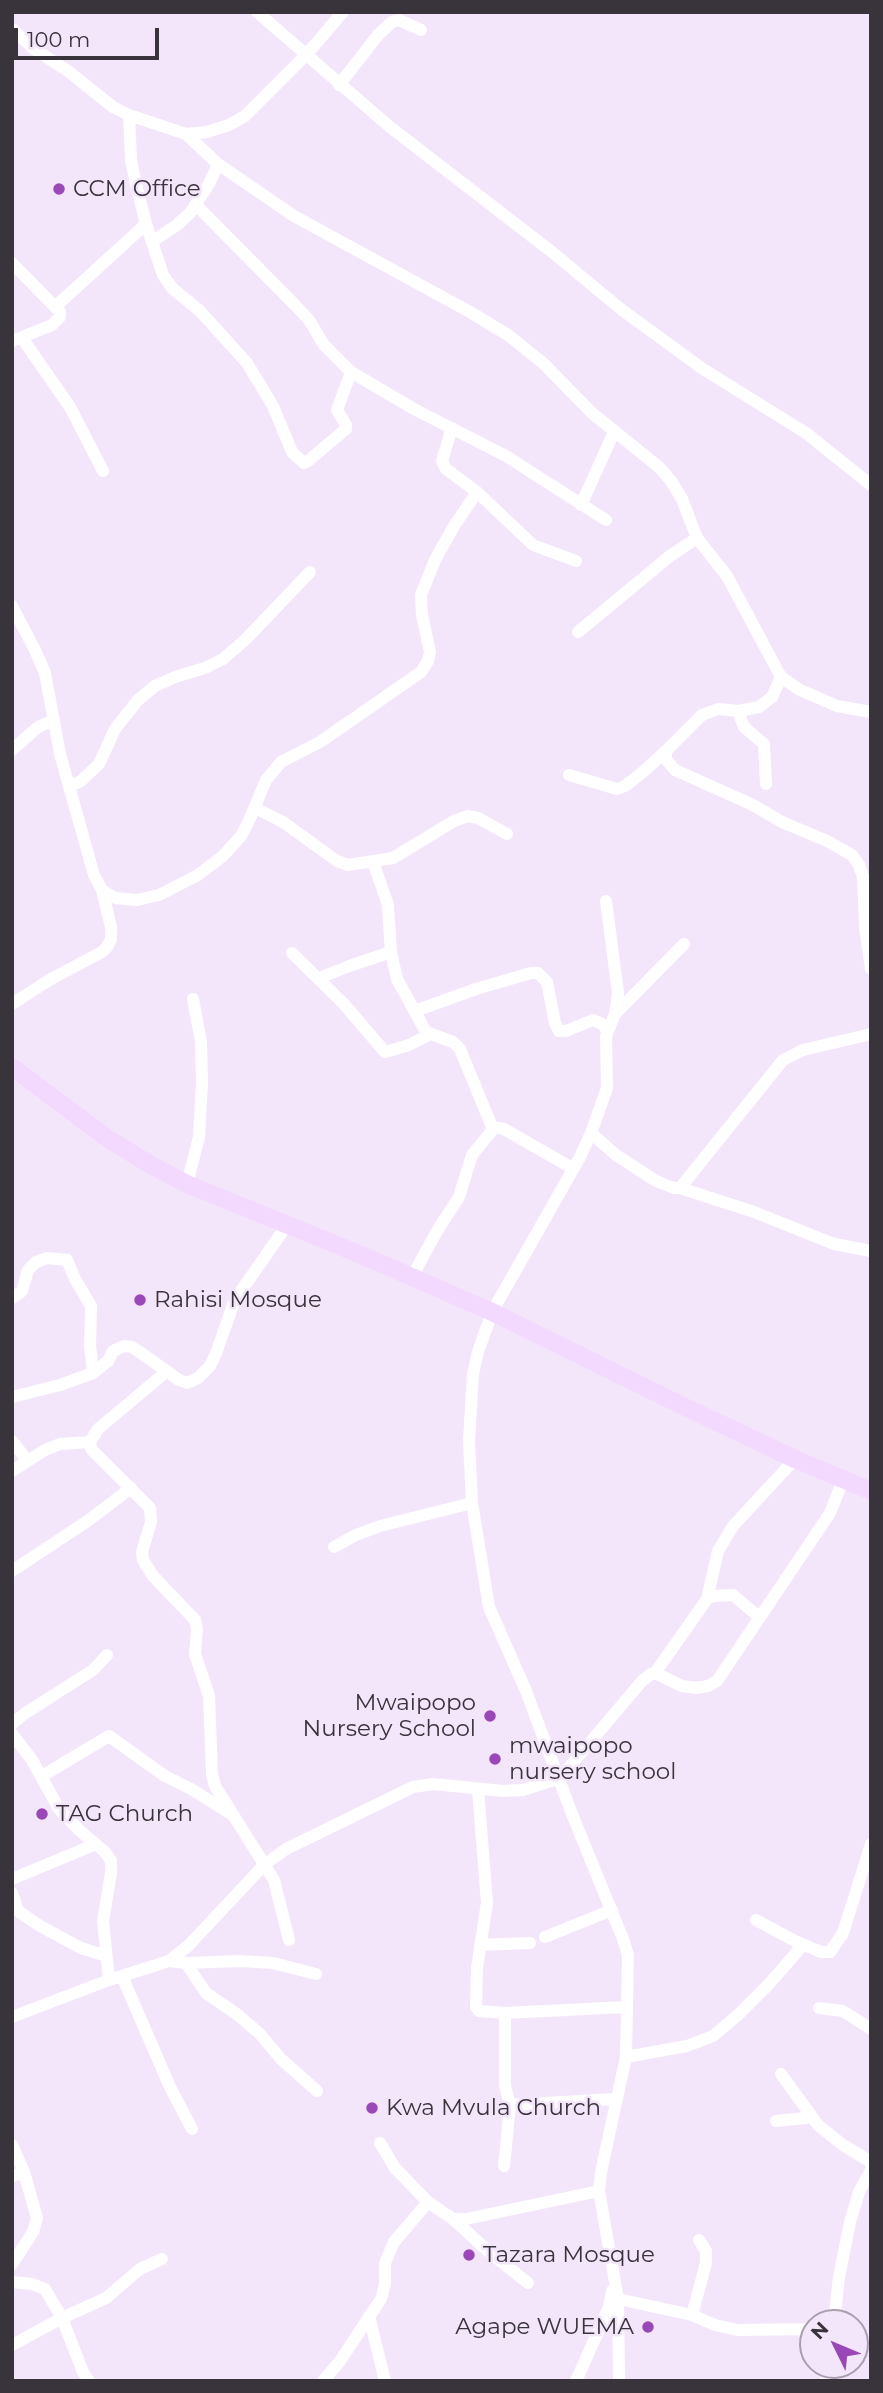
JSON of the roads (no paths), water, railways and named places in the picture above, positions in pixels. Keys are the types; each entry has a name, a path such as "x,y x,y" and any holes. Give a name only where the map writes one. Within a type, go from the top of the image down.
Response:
{"main road":[{"path":"12,1067 107,1138 187,1184 492,1312 795,1459 871,1491"}],"street":[{"path":"257,12 431,161 552,252 622,310 695,364 823,445 871,485"},
{"path":"12,29 34,49 68,71 113,107 186,134 207,132 229,125 244,116 306,55 343,12"},
{"path":"340,85 378,35 392,22 400,20 422,30"},
{"path":"129,115 131,160 146,223 163,275 169,285 233,344 273,406 292,452 304,463 346,429 337,410 351,372"},
{"path":"186,134 218,164 311,227 431,289 508,335 543,363 614,432 660,468 671,481 682,499 697,538 727,576 781,677 800,690 837,706 871,712"},
{"path":"153,242 177,225 196,205 218,164"},
{"path":"196,205 309,320 333,356 351,372 506,456 606,520"},
{"path":"56,306 146,223"},
{"path":"12,263 60,312 57,321 17,339 70,407 103,471"},
{"path":"452,428 443,453 443,465 477,492 533,545 576,561"},
{"path":"581,505 614,432"},
{"path":"102,890 125,901 137,900 159,895 198,875 223,856 241,836 266,780 281,762 320,742 421,672 428,662 430,652 422,615 421,595 435,560 477,492"},
{"path":"578,632 670,556 697,538"},
{"path":"69,787 81,781 99,764 115,729 138,700 175,677 205,668 223,659 245,640 310,572"},
{"path":"12,606 44,673 69,787 111,927 111,939 102,952 51,979 12,1004"},
{"path":"569,775 617,789 625,786 702,715 718,709 751,710 765,703 777,688 781,677"},
{"path":"738,711 744,727 764,744 766,784"},
{"path":"12,750 38,727 54,720"},
{"path":"667,750 665,758 676,770 846,851 859,865 867,894 865,927 871,968"},
{"path":"255,808 268,813 299,832 337,861 348,865 373,862 401,854 454,821 468,816 507,834"},
{"path":"373,862 388,905 391,952 397,979 423,1029 429,1035 453,1042 460,1049 492,1126 491,1132 472,1155 460,1197 437,1231 412,1277"},
{"path":"606,901 618,993 615,1014"},
{"path":"619,2381 618,2299 599,2191 626,2057 628,1955 526,1691 489,1607 472,1503 470,1397 478,1352 492,1312 591,1133 607,1087 607,1030 615,1014 684,944"},
{"path":"319,978 391,952"},
{"path":"292,953 319,978 386,1052 393,1052 429,1035"},
{"path":"415,1011 476,989 538,973 547,982 559,1031 566,1031 593,1020 607,1030"},
{"path":"187,1184 199,1137 202,1083 201,1042 192,999"},
{"path":"680,1188 783,1060 803,1050 871,1034"},
{"path":"492,1126 504,1129 572,1168"},
{"path":"591,1133 616,1155 656,1181 754,1212 834,1244 871,1251"},
{"path":"12,1396 60,1385 93,1373 108,1361 113,1351 124,1346 132,1347 166,1372 187,1383 198,1378 210,1366 233,1305 287,1225"},
{"path":"12,1298 22,1291 28,1270 36,1262 47,1258 67,1260 91,1306 90,1345 93,1373"},
{"path":"166,1372 98,1429 90,1442 94,1455 150,1508 151,1522 142,1552 146,1567 195,1620 195,1654 209,1696 212,1774 215,1786 274,1880 289,1940"},
{"path":"12,1441 27,1461"},
{"path":"12,1471 60,1444 90,1442"},
{"path":"12,2017 115,1978 169,1961 188,1946 264,1865 286,1849 412,1787 433,1784 523,1790 560,1778 642,1681 655,1673 707,1599 718,1551 733,1526 795,1459"},
{"path":"655,1673 682,1686 696,1688 717,1681 830,1513 843,1480"},
{"path":"12,1571 89,1520 131,1488"},
{"path":"334,1547 380,1525 472,1503"},
{"path":"707,1599 733,1595 759,1617"},
{"path":"12,1724 93,1670 107,1655"},
{"path":"12,1734 42,1776 59,1810 108,1857 112,1866 103,1921 106,1956 192,2129"},
{"path":"42,1776 108,1736 165,1776 193,1790 236,1818"},
{"path":"478,1789 487,1882 477,1969 477,2010 505,2012 627,2007"},
{"path":"12,1880 96,1844"},
{"path":"756,1920 803,1945 831,1952 843,1933 871,1844"},
{"path":"12,1893 18,1911 40,1926 81,1948 106,1956"},
{"path":"545,1937 612,1910"},
{"path":"480,1945 530,1943"},
{"path":"626,2057 687,2046 713,2036 738,2015 803,1945"},
{"path":"169,1961 273,1963 316,1974"},
{"path":"186,1963 206,1993 260,2034 281,2059 317,2091"},
{"path":"819,2008 839,2010 871,2029"},
{"path":"504,2166 510,2105 505,2086 505,2012"},
{"path":"781,2074 830,2136 871,2162"},
{"path":"510,2105 616,2099"},
{"path":"776,2121 806,2118 810,2114"},
{"path":"380,2143 395,2168 428,2202 453,2219 528,2283"},
{"path":"12,2145 18,2174 37,2218 36,2226 12,2264"},
{"path":"836,2309 850,2222 859,2192 871,2170"},
{"path":"453,2219 466,2219 599,2191"},
{"path":"323,2381 340,2361 381,2299 385,2284 385,2263 390,2250 404,2228 428,2202"},
{"path":"692,2315 706,2263 706,2251 699,2240"},
{"path":"12,2345 106,2298 140,2269 162,2259"},
{"path":"576,2381 609,2307 614,2273"},
{"path":"12,2282 32,2284 45,2289 62,2318 89,2381"},
{"path":"618,2299 692,2315 715,2325 737,2330 799,2329"},
{"path":"369,2316 385,2381"}],"place":[{"name":"CCM Office","path":"59,189"},
{"name":"Rahisi Mosque","path":"140,1300"},
{"name":"Mwaipopo Nursery School","path":"490,1716"},
{"name":"mwaipopo nursery school","path":"495,1759"},
{"name":"TAG Church","path":"42,1814"},
{"name":"Kwa Mvula Church","path":"372,2108"},
{"name":"Tazara Mosque","path":"469,2255"},
{"name":"Agape WUEMA","path":"648,2327"}]}
